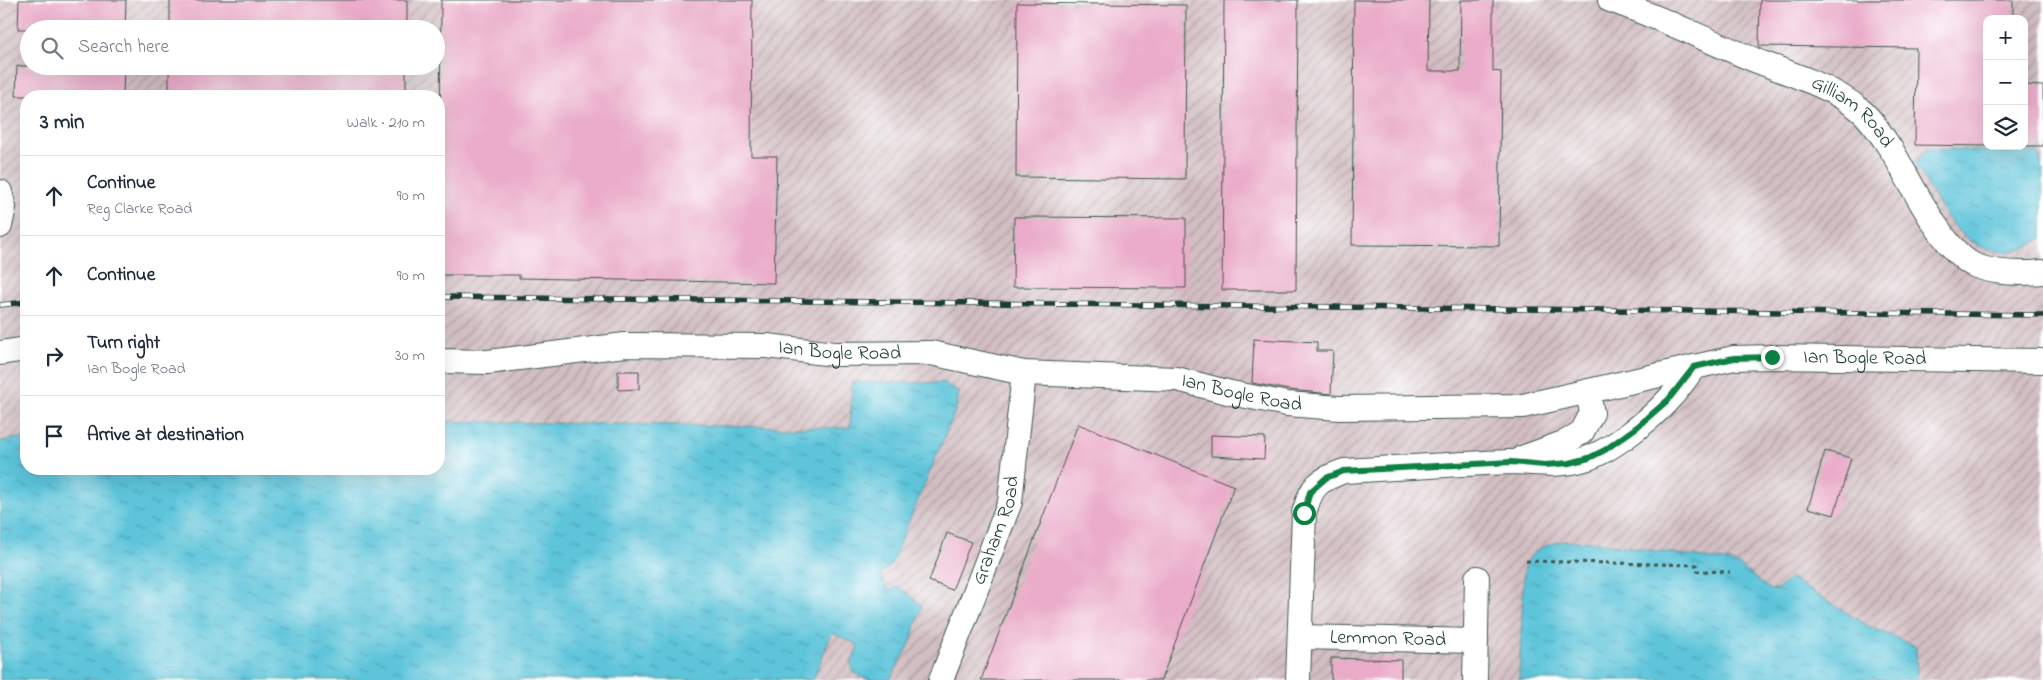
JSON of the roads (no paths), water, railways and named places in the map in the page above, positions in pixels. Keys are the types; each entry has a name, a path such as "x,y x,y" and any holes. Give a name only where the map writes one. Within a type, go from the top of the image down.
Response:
{"street":[{"name":"Gilliam Road","path":"1610,0 1643,11 1757,60 1819,83 1860,110 1884,138 1940,231 1956,253 1974,265 1997,272 2043,272"},
{"path":"0,192 4,207 0,226"},
{"name":"Ian Bogle Road","path":"445,362 488,362 625,345 768,346 834,354 931,353 1024,373 1177,379 1231,393 1287,404 1339,408 1523,406 1588,393 1734,358 2043,361"},
{"path":"0,353 20,351"},
{"path":"1298,680 1304,513 1310,492 1326,478 1344,471 1511,462 1545,465 1570,463 1589,458 1605,450 1637,427 1668,400 1694,367"},
{"name":"Graham Road","path":"941,680 1010,502 1024,373"},
{"path":"1511,462 1566,442 1582,432 1592,413 1588,393"},
{"name":"Lemmon Road","path":"1475,680 1477,578"},
{"name":"Lemmon Road","path":"1300,637 1476,641"}],"water":[{"path":"1929,149 2038,153 2043,170 2042,238 2018,250 1999,251 1982,247 1967,238 1942,210 1915,162"},
{"path":"852,382 945,383 959,392 956,409 890,567 880,574 889,591 899,586 922,606 910,644 890,680 868,680 853,672 851,664 858,645 832,633 813,680 0,680 0,441 20,438 20,475 445,475 445,421 850,428"},
{"path":"1564,541 1597,542 1731,562 1740,566 1770,590 1777,590 1790,578 1870,627 1916,646 1917,680 1519,680 1524,571 1526,564 1539,549"}],"railway":[{"path":"445,297 2043,315"},
{"path":"0,305 20,303"}]}
